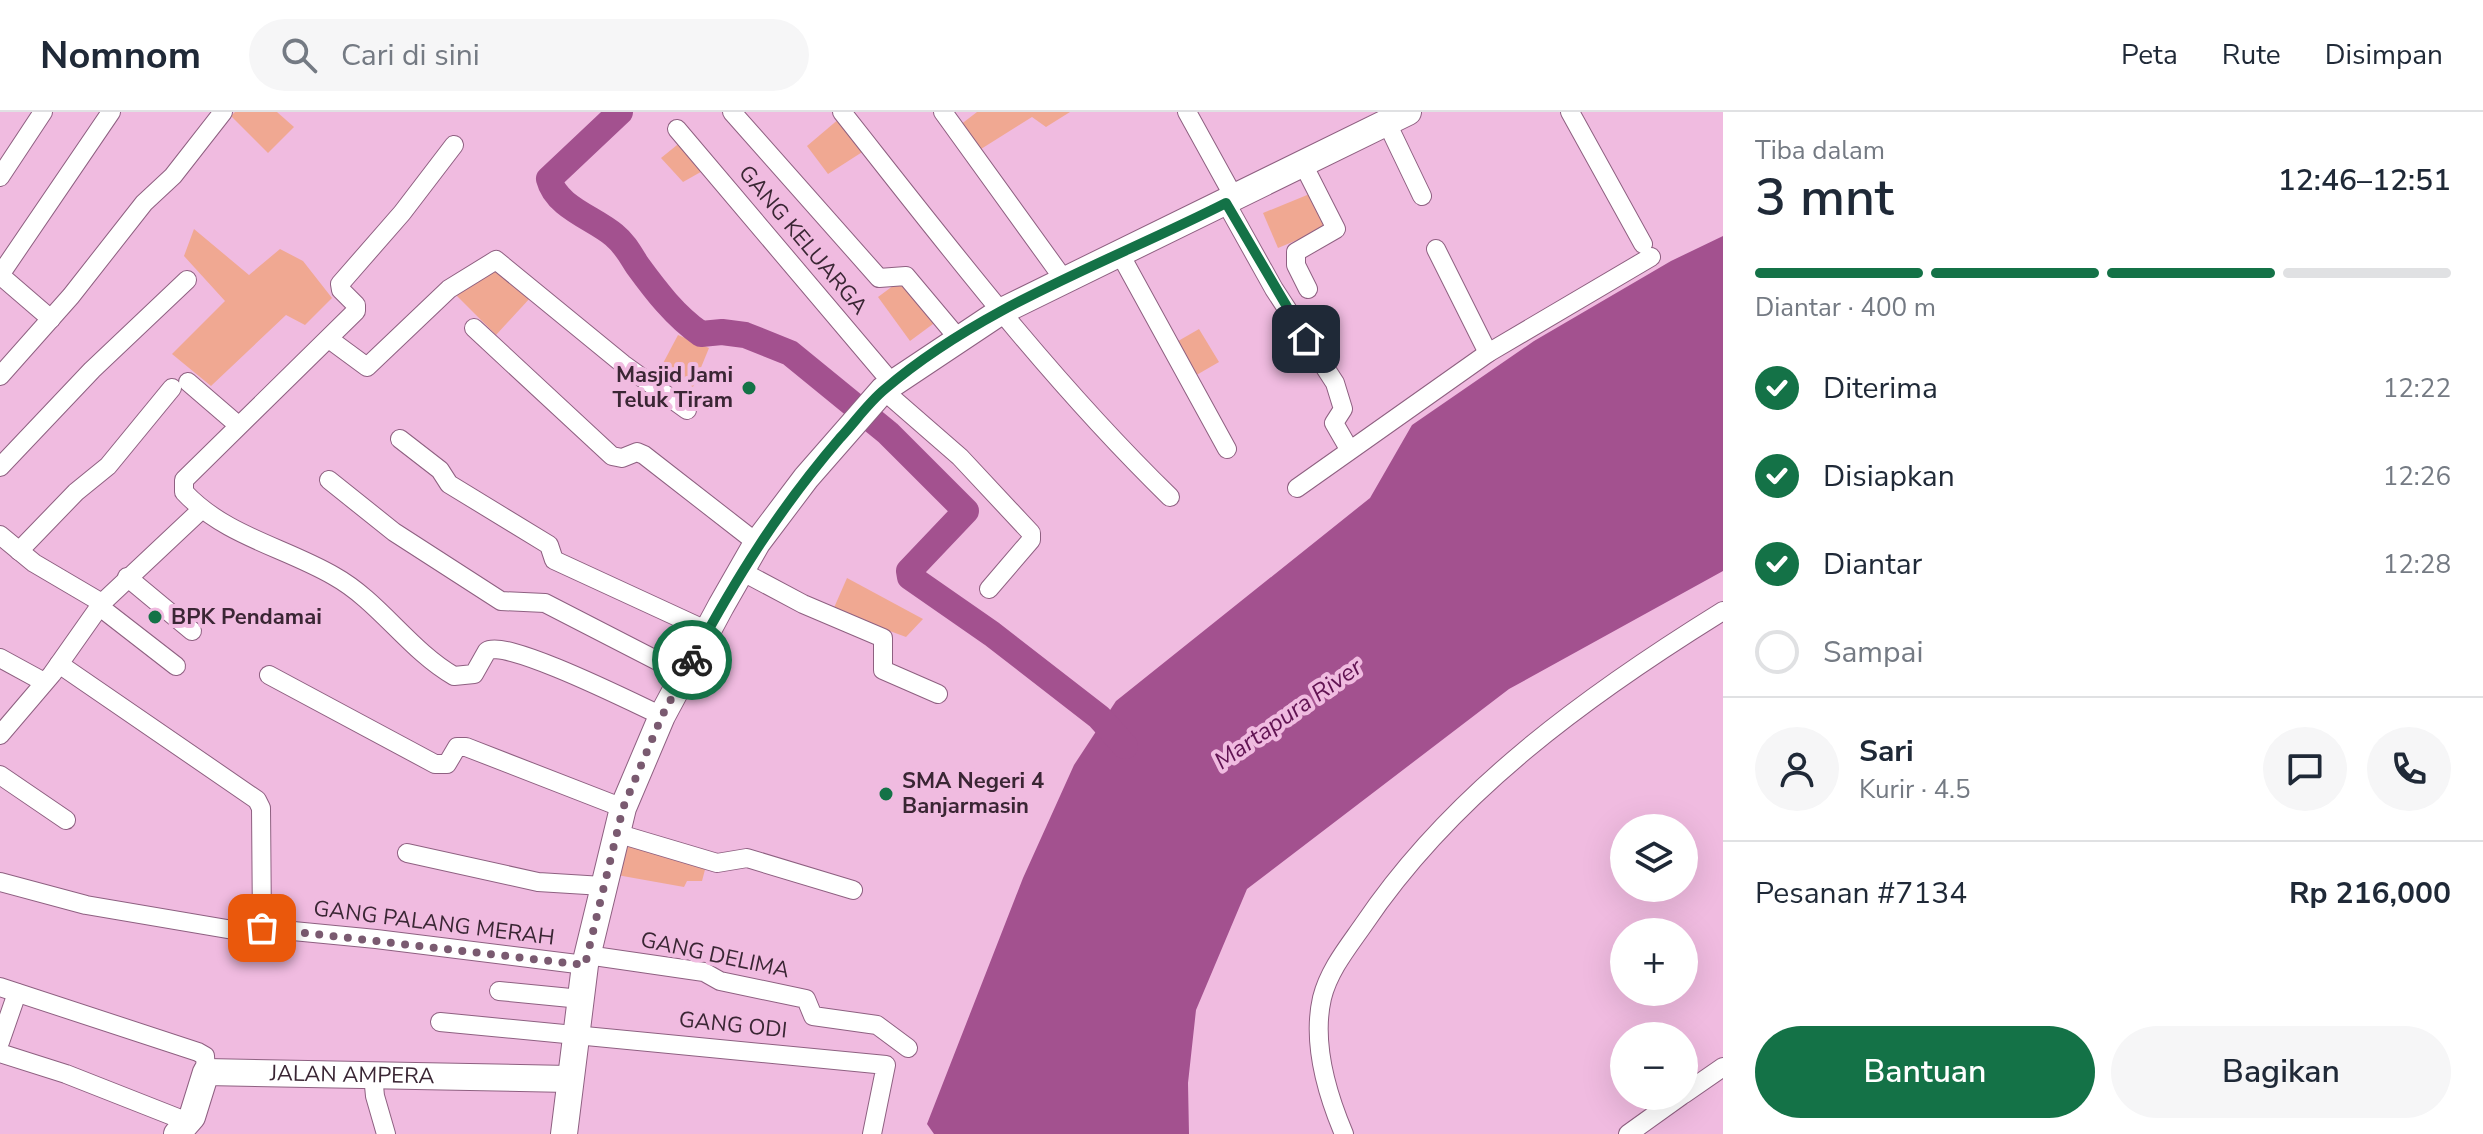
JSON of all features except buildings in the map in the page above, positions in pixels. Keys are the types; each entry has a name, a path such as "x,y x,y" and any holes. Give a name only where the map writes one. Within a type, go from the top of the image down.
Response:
{"street":[{"path":"0,177 43,112"},
{"path":"51,319 0,275 111,112"},
{"path":"0,376 223,112"},
{"path":"732,112 879,278 906,276 958,338"},
{"path":"842,112 1000,312 1102,431 1170,497"},
{"path":"943,112 1065,281"},
{"path":"1187,112 1274,289 1335,383 1343,409 1334,423 1349,449"},
{"path":"1297,488 1488,353 1647,251 1570,112"},
{"path":"564,1134 586,960 603,886 620,821 662,716 757,543 806,478 875,400 958,338 1000,312 1397,117 1422,196"},
{"name":"GANG KELUARGA","path":"677,129 875,400 960,457 1031,533 1031,540 989,589"},
{"path":"454,145 402,213 340,284 341,290 356,305 356,311 184,480 184,492 201,510 269,548 336,577 454,676 474,674 487,651 499,647 559,668 662,716"},
{"path":"1303,164 1336,229 1296,252 1296,265 1308,289"},
{"path":"1436,249 1488,353"},
{"path":"1120,254 1227,449"},
{"path":"329,339 363,368 367,367 449,289 491,261 500,261 520,282 623,364 687,410"},
{"path":"0,467 92,370 187,280"},
{"path":"474,328 612,456 622,458 637,452 644,455 757,543"},
{"path":"19,551 76,492 108,466 180,385 238,425"},
{"path":"400,439 440,470 449,484 549,545 554,560 708,631"},
{"path":"329,480 394,532 501,601 545,603 685,675"},
{"path":"0,735 59,664 101,605 201,510"},
{"path":"0,535 101,605 176,666"},
{"path":"741,571 803,604 883,638 883,670 938,694"},
{"path":"127,577 192,631"},
{"path":"1344,1134 1322,1062 1319,1022 1322,999 1346,948 1393,880 1465,805 1537,742 1593,698 1723,611"},
{"path":"0,658 44,682"},
{"path":"59,664 257,800 261,808 262,928"},
{"path":"269,675 435,764 447,764 457,747 466,747 620,821 717,863 747,858 853,890"},
{"path":"0,775 66,820"},
{"path":"407,853 538,882 603,886"},
{"name":"GANG PALANG MERAH","path":"0,882 86,905 233,930 262,928 586,960"},
{"name":"GANG DELIMA","path":"586,960 704,972 720,981 806,999 813,1016 877,1025 908,1048"},
{"path":"0,1042 8,990 198,1052 205,1056 206,1072 183,1128 66,1074 0,1053"},
{"path":"499,991 581,999"},
{"name":"GANG ODI","path":"440,1022 886,1065 872,1134"},
{"path":"1698,1084 1723,1067"},
{"name":"JALAN AMPERA","path":"206,1072 569,1079"},
{"path":"373,1075 375,1096 386,1134"},
{"path":"1628,1134 1662,1110"}],"shaded area":[{"path":"235,112 277,112 294,127 268,153 231,116"},
{"path":"977,112 1070,112 1046,127 1032,117 981,149 960,125"},
{"path":"840,118 867,149 828,174 807,146"},
{"path":"682,141 706,169 683,182 661,158"},
{"path":"1312,193 1326,228 1278,248 1263,213"},
{"path":"194,229 249,275 280,249 303,261 332,298 305,325 286,315 211,386 172,354 225,301 184,256"},
{"path":"495,262 531,297 496,335 453,292"},
{"path":"905,277 937,321 910,341 878,297"},
{"path":"1199,329 1219,362 1193,377 1173,344"},
{"path":"678,335 709,348 693,387 660,369"},
{"path":"847,578 923,619 906,637 833,610"},
{"path":"626,842 707,862 702,881 687,881 684,887 617,875"}],"water":[{"name":"Martapura River","path":"1723,236 1723,571 1509,689 1247,889 1196,1010 1188,1083 1189,1134 934,1134 927,1124 1023,878 1074,765 1116,701 1370,498 1412,425 1534,341 1671,261"}],"waterway":[{"path":"620,112 549,179 559,197 618,238 666,302 701,334 722,332 745,335 790,353 888,433 966,511 909,571 910,577 992,634 1099,717 1125,746"}],"way so far":[{"path":"262,928 585,965 623,808 662,716 692,660"}],"place":[{"name":"Masjid Jami Teluk Tiram","path":"749,388"},
{"name":"BPK Pendamai","path":"155,617"},
{"name":"SMA Negeri 4 Banjarmasin","path":"886,794"}],"route":[{"path":"692,660 757,543 806,478 883,390 1000,312 1226,203 1306,339"}]}
